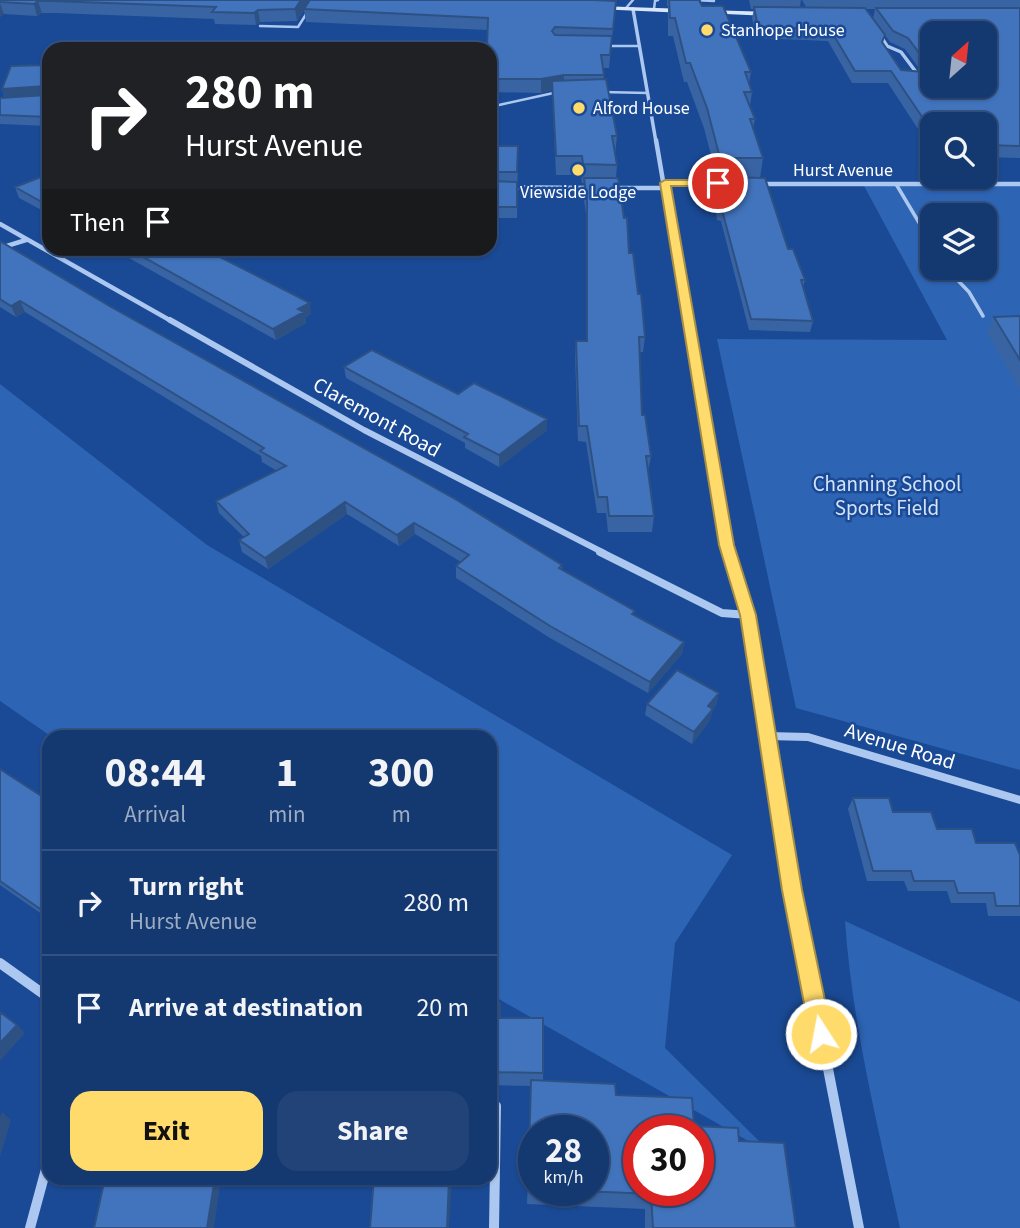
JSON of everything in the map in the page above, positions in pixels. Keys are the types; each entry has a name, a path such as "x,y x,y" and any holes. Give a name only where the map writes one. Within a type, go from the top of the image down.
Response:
{"street":[{"path":"590,8 779,14"},
{"path":"629,8 666,185 726,545 748,615 792,890 859,1228"},
{"path":"873,25 887,46 901,52 920,79 911,79"},
{"path":"883,52 887,46"},
{"path":"612,188 732,183"},
{"name":"Hurst Avenue","path":"758,184 1020,184"},
{"path":"497,187 598,188"},
{"name":"Claremont Road","path":"0,224 42,249"},
{"path":"0,248 26,240"},
{"name":"Claremont Road","path":"55,256 388,442 702,604 722,613 748,615"},
{"name":"Avenue Road","path":"768,736 808,737 1020,800"},
{"path":"0,963 42,993"},
{"path":"30,1228 42,1184"},
{"path":"494,1228 495,1185"}],"lane":[{"path":"260,26 298,27 315,0"},
{"path":"629,8 633,0"},
{"path":"654,9 655,1 658,0"},
{"path":"693,0 714,0 716,12"},
{"path":"703,18 724,18 728,13"},
{"path":"603,46 639,47"},
{"path":"499,105 564,92"},
{"path":"592,92 648,93"},
{"path":"896,184 920,224"},
{"path":"958,280 969,292 983,316"}],"green space":[{"name":"Channing School Sports Field","path":"863,184 920,184 920,189 997,189 997,184 1020,184 1020,770 796,708 717,339 947,340"},
{"path":"0,384 207,545 732,855 675,943 665,1048 773,1155 714,1121 714,1115 703,1115 497,998 497,730 42,730 0,701"},
{"path":"845,921 1020,1002 1020,1228 900,1228 853,998"}],"building":[{"path":"0,0 301,0 295,9 258,10 254,13 212,12 216,7 52,1 38,1 34,4"},
{"path":"310,0 616,1 613,29 555,27 552,31 555,35 612,36 610,55 601,55 604,75 564,75 541,79 497,79 497,42 487,42 488,18 304,9"},
{"path":"669,0 699,0 702,6 723,6 751,72 745,72 752,92 744,92 755,119 750,119 763,158 720,158 707,108 690,63 686,63 675,18 670,18"},
{"path":"754,7 865,8 885,35 882,42 901,70 920,72 920,98 998,98 998,21 920,21 920,54 908,38 893,31 876,8 1020,8 1020,146 997,145 997,112 920,114 891,71 855,71 830,29 758,27"},
{"path":"42,65 42,86 2,89 11,66"},
{"path":"606,79 617,136 612,136 617,165 583,164 582,156 556,156 552,81"},
{"path":"42,95 42,117 0,115 0,98"},
{"path":"497,146 518,146 517,172 497,172"},
{"path":"42,177 42,202 15,187"},
{"path":"720,177 765,178 788,249 793,249 805,280 801,280 813,321 751,319 722,210 719,210 714,184 722,184"},
{"path":"584,178 618,178 624,218 627,218 629,253 633,253 638,294 641,294 645,337 639,337 642,415 645,415 651,456 646,456 654,516 609,516 607,497 598,497 587,426 579,426 576,341 587,341 587,200"},
{"path":"497,181 517,182 517,207 497,207"},
{"path":"0,241 111,307 455,499 562,565 559,568 635,611 632,614 684,642 650,682 550,626 456,566 469,555 414,523 397,535 345,502 265,558 239,540 249,534 216,501 286,466 260,451 264,448 20,301 11,306 0,299"},
{"path":"141,256 218,256 310,303 298,309 304,312 273,329"},
{"path":"1020,316 1020,360 994,317"},
{"path":"372,350 458,394 474,383 547,419 499,455 464,437 468,434 344,367"},
{"path":"677,670 719,693 708,706 713,709 694,732 647,704"},
{"path":"0,769 42,796 42,910 0,881"},
{"path":"853,798 889,798 893,812 931,812 937,829 972,829 976,843 1015,843 1020,855 1020,906 996,906 994,893 958,893 954,881 914,881 911,871 873,871"},
{"path":"497,1003 500,1003 500,1018 543,1018 543,1073 497,1072"},
{"path":"0,1012 17,1025 0,1043"},
{"path":"531,1080 615,1084 616,1095 692,1098 693,1115 623,1115 623,1193 609,1192 609,1115 530,1115"},
{"path":"714,1127 738,1128 739,1141 784,1143 796,1228 653,1228 652,1206 714,1206"},
{"path":"103,1185 214,1185 207,1228 94,1228"},
{"path":"373,1185 449,1185 447,1228 370,1228"}],"place":[{"name":"Stanhope House","path":"707,30"},
{"name":"Alford House","path":"579,108"},
{"name":"Viewside Lodge","path":"578,170"}],"route":[{"path":"718,183 665,183 726,545 748,615 792,890 821,1034"}]}
